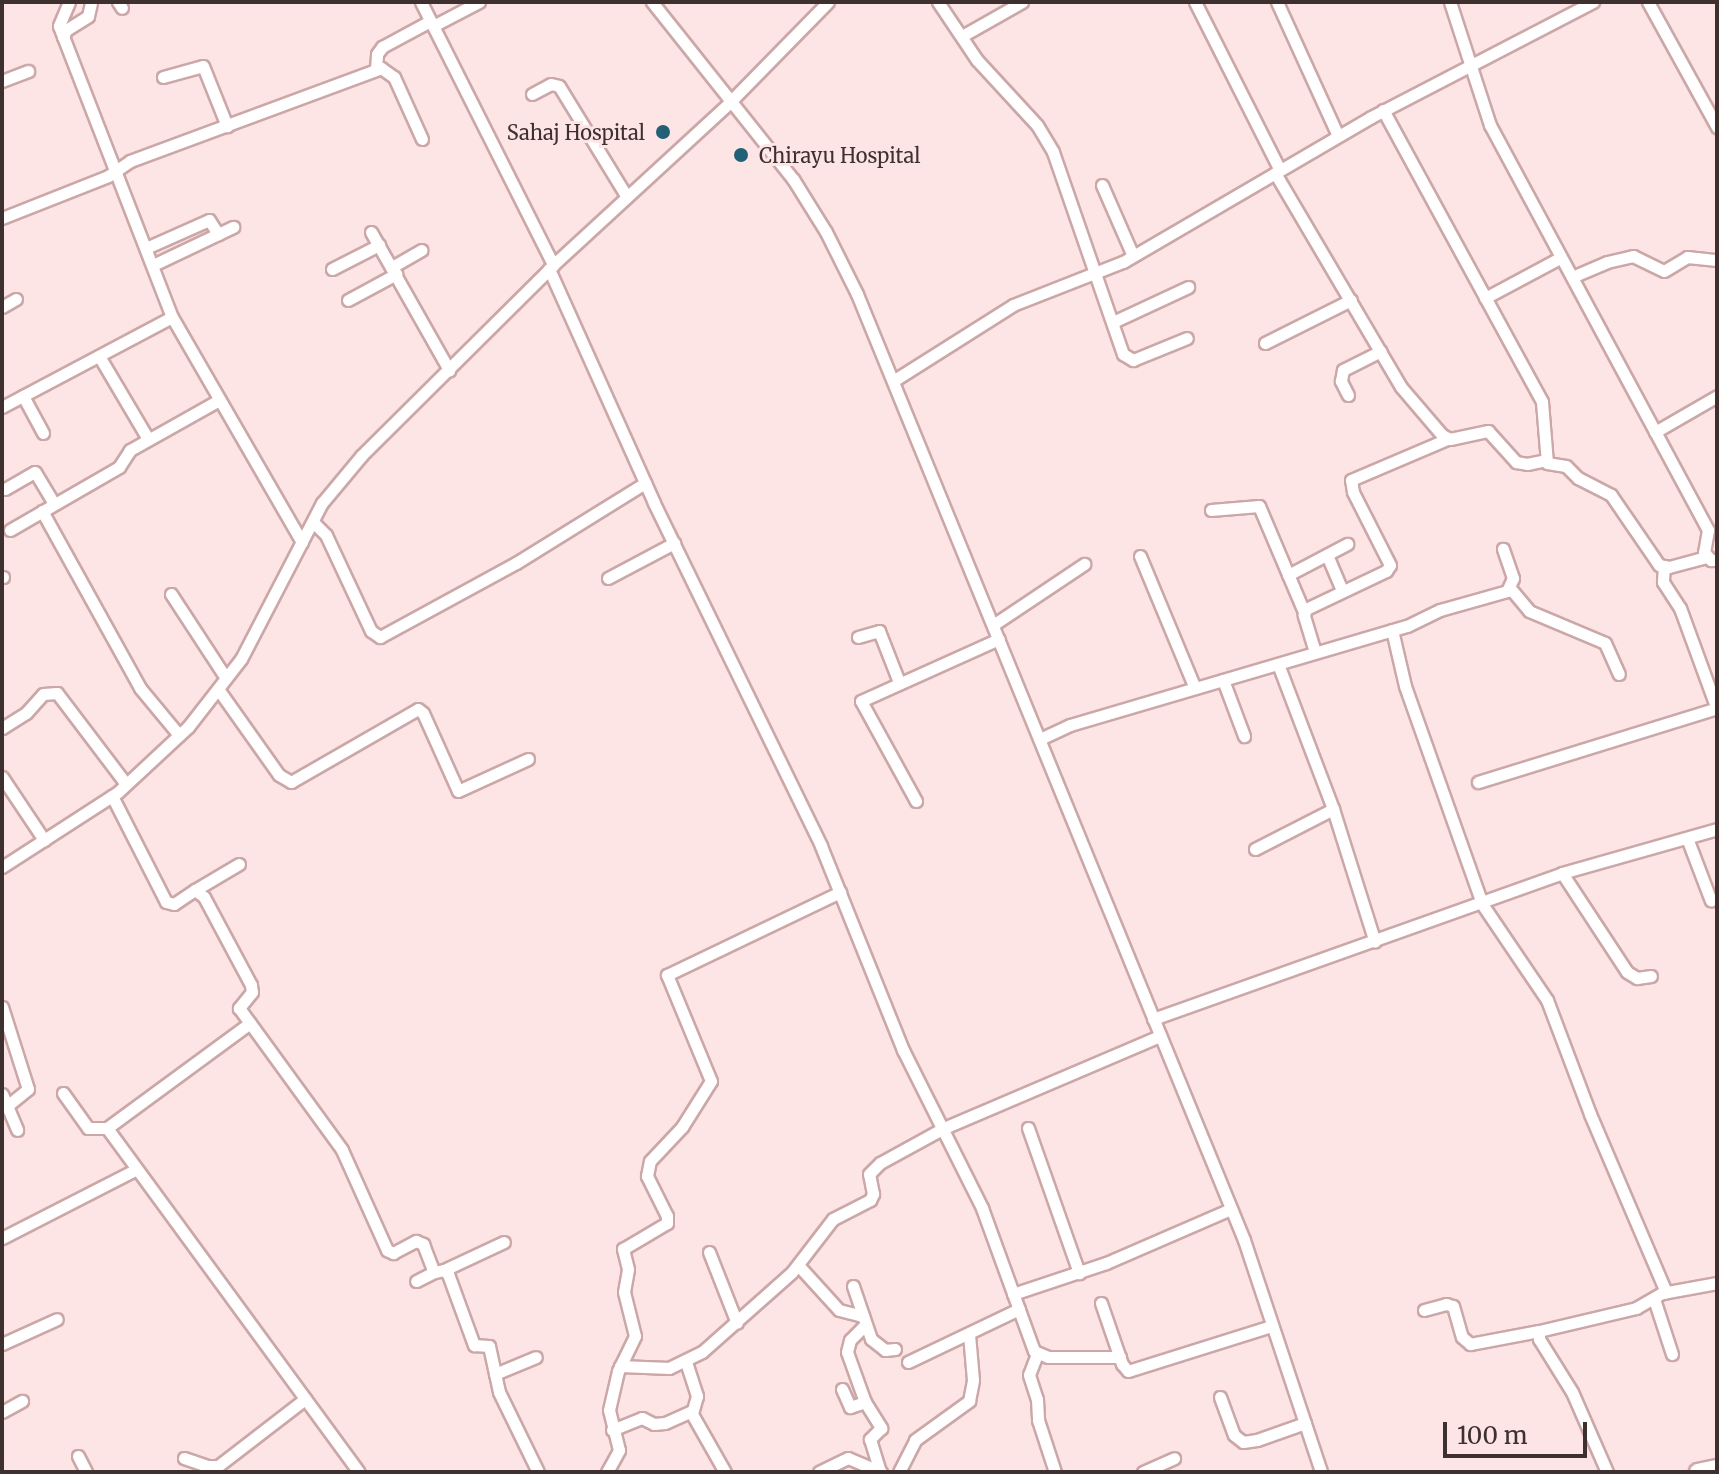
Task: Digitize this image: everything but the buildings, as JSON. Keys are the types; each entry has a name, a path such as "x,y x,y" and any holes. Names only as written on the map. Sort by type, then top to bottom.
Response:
{"highway":[{"path":"1698,1472 1717,1468"}],"street":[{"path":"69,2 59,26 172,317 302,542"},
{"path":"421,2 551,267 645,483 787,772 840,892 903,1050 982,1208 1037,1354 1029,1375 1037,1399 1038,1420 1055,1472"},
{"path":"376,69 377,54 382,47 479,2"},
{"path":"652,2 729,103 793,179 826,232 857,294 1231,1209 1321,1472"},
{"path":"2,867 112,796 179,735 241,659 322,503 362,455 551,267 729,103 828,2"},
{"path":"938,2 988,73 1047,140 1059,164 1123,354 1129,359 1187,338"},
{"path":"962,36 1022,2"},
{"path":"1195,2 1277,172 1401,387 1447,439"},
{"path":"1277,2 1338,136"},
{"path":"1450,2 1490,125 1708,530 1704,549 1712,558"},
{"path":"893,381 1013,305 1095,276 1383,110 1593,2"},
{"path":"1648,2 1717,127"},
{"path":"63,37 66,30 88,16 91,3"},
{"path":"163,77 203,66 227,126"},
{"path":"2,218 108,176 114,169 376,69 386,69 394,77 422,139"},
{"path":"2,81 28,71"},
{"path":"532,94 551,84 559,86 627,197"},
{"path":"1383,110 1544,408 1546,460 1551,466 1566,466 1578,478 1611,495 1655,560 1664,566 1712,558"},
{"path":"1102,185 1133,256"},
{"path":"146,248 209,220 218,234"},
{"path":"153,265 233,227"},
{"path":"371,232 449,370"},
{"path":"332,269 379,245"},
{"path":"348,300 422,250"},
{"path":"1572,277 1607,262 1633,256 1664,271 1687,257 1717,260"},
{"path":"1485,298 1560,258"},
{"path":"1113,322 1188,287"},
{"path":"2,307 16,299"},
{"path":"1265,343 1351,300"},
{"path":"2,407 172,317"},
{"path":"1348,395 1341,381 1343,370 1381,351"},
{"path":"99,356 148,439"},
{"path":"23,396 43,433"},
{"path":"1655,432 1717,396"},
{"path":"10,530 119,467 128,452 148,439 219,400"},
{"path":"1304,612 1386,571 1390,565 1353,492 1351,480 1447,439 1488,431 1516,462 1527,464 1546,460"},
{"path":"5,489 35,472 54,504"},
{"path":"313,522 326,535 371,631 380,637 516,563 645,483"},
{"path":"1211,510 1259,506 1304,612 1315,652"},
{"path":"42,511 140,688 179,735"},
{"path":"608,578 674,543"},
{"path":"1288,575 1347,544"},
{"path":"1503,549 1513,578 1510,588"},
{"path":"1327,555 1342,591"},
{"path":"1140,556 1195,688"},
{"path":"993,625 1084,564"},
{"path":"1478,782 1717,708 1680,608 1663,582 1664,566"},
{"path":"1040,739 1070,725 1392,630 1449,607 1510,588"},
{"path":"1510,588 1529,611 1605,643 1619,674"},
{"path":"171,594 226,678"},
{"path":"1392,630 1410,701 1482,904 1547,1000 1590,1114 1666,1292"},
{"path":"858,637 879,631 899,682"},
{"path":"916,801 861,701 999,639"},
{"path":"1278,664 1333,809 1375,942"},
{"path":"1223,680 1244,736"},
{"path":"218,689 279,775 291,782 418,709 423,713 458,791 528,759"},
{"path":"2,728 26,713 43,694 57,693 126,784"},
{"path":"2,777 44,840"},
{"path":"112,796 166,902 174,904 239,864"},
{"path":"1255,849 1333,809"},
{"path":"1153,1019 1562,873 1717,829"},
{"path":"1687,838 1711,901"},
{"path":"1562,873 1627,972 1637,978 1651,976"},
{"path":"195,890 204,897 251,985 252,992 239,1008 342,1150 387,1250 393,1253 419,1241 439,1271 474,1345 489,1346 501,1395 538,1472"},
{"path":"607,1472 619,1450 608,1416 620,1366 635,1336 624,1292 628,1269 624,1247 664,1226 668,1219 647,1176 650,1161 687,1121 711,1081 667,975 840,892"},
{"path":"2,1007 28,1089 7,1106"},
{"path":"63,1093 88,1128 107,1128 250,1023"},
{"path":"620,1366 659,1370 686,1362 737,1323 798,1265 833,1219 872,1198 869,1174 873,1168 944,1128 1160,1036"},
{"path":"2,1094 17,1130"},
{"path":"107,1128 359,1472"},
{"path":"1028,1128 1079,1273"},
{"path":"2,1238 135,1170"},
{"path":"1013,1294 1079,1273 1231,1209"},
{"path":"416,1281 504,1242"},
{"path":"709,1252 737,1323"},
{"path":"798,1265 839,1310 864,1320"},
{"path":"1424,1310 1446,1304 1453,1306 1464,1341 1470,1344 1636,1308 1666,1292 1717,1283"},
{"path":"853,1286 871,1339 880,1348 895,1349"},
{"path":"1654,1299 1672,1354"},
{"path":"1101,1303 1125,1368 1132,1371 1272,1326"},
{"path":"908,1362 1019,1309"},
{"path":"2,1344 57,1319"},
{"path":"864,1320 850,1340 847,1352 865,1402 881,1428 870,1439 880,1472"},
{"path":"1539,1331 1539,1339 1572,1392 1607,1472"},
{"path":"899,1472 915,1440 969,1401 973,1380 969,1334"},
{"path":"1037,1354 1048,1357 1120,1357"},
{"path":"495,1374 536,1357"},
{"path":"686,1362 697,1396 692,1411 725,1472"},
{"path":"842,1389 850,1407 865,1402"},
{"path":"1220,1397 1234,1435 1243,1442 1305,1423"},
{"path":"184,1458 207,1466 218,1466 305,1399"},
{"path":"2,1412 22,1401"},
{"path":"612,1430 639,1418 654,1424 665,1423 692,1411"},
{"path":"78,1456 86,1472"},
{"path":"819,1472 848,1458 880,1472"},
{"path":"1143,1472 1174,1458"}],"place":[{"name":"Sahaj Hospital","path":"663,132"},
{"name":"Chirayu Hospital","path":"741,155"}]}
